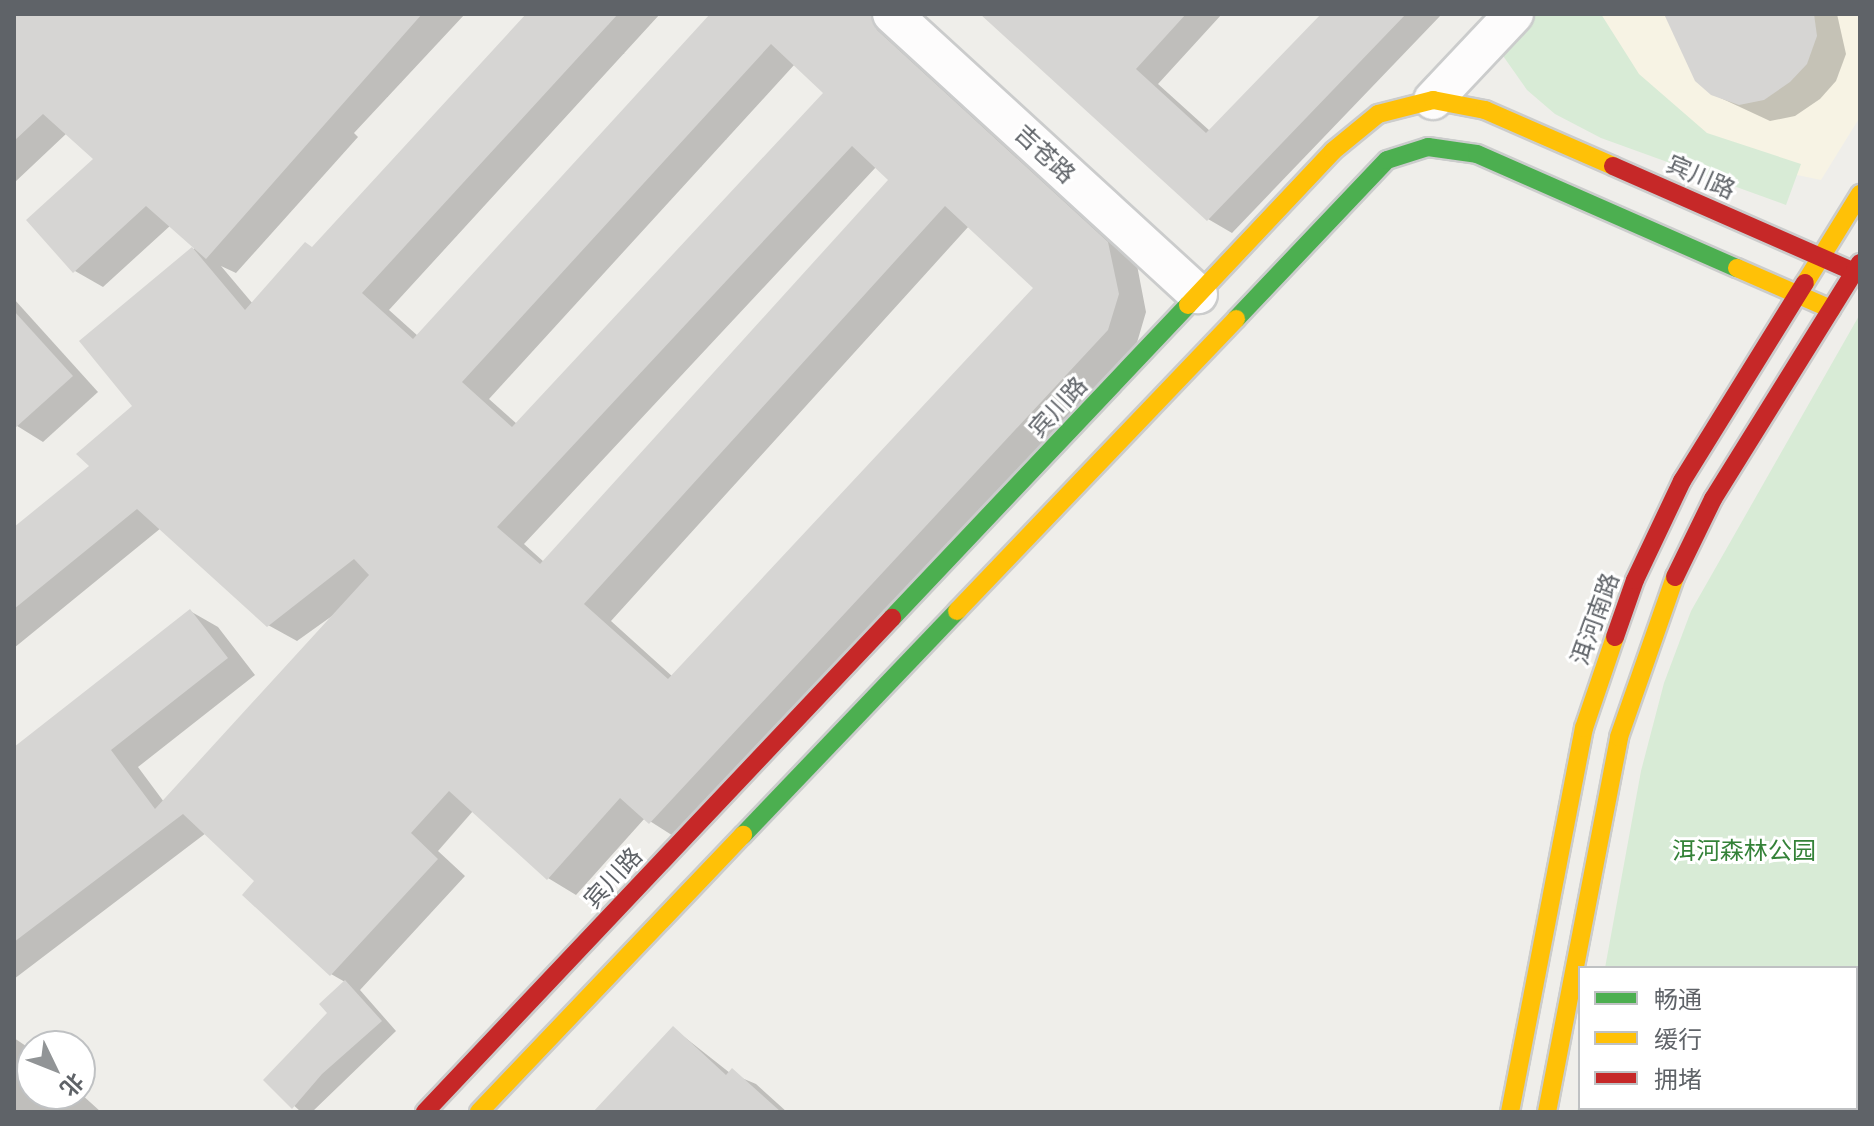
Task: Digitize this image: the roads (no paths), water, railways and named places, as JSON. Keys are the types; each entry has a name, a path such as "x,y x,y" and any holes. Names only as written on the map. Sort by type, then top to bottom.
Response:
{"main road":[{"name":"宾川路","path":"425,1112 1361,126 1396,106 1433,100 1474,106 1523,124 1821,257 1857,267"},
{"path":"479,1112 1387,160 1428,147 1477,154 1831,309"},
{"name":"洱河南路","path":"1510,1112 1572,784 1602,669 1667,507 1860,194"},
{"path":"1547,1112 1607,791 1642,666 1699,524 1857,267"}],"street":[{"name":"吉苍路","path":"892,14 1207,285"},
{"name":"吉苍路","path":"932,14 1207,285"},
{"path":"1433,100 1514,14"}],"park label":[{"name":"洱河森林公园","path":"1744,851"}]}
